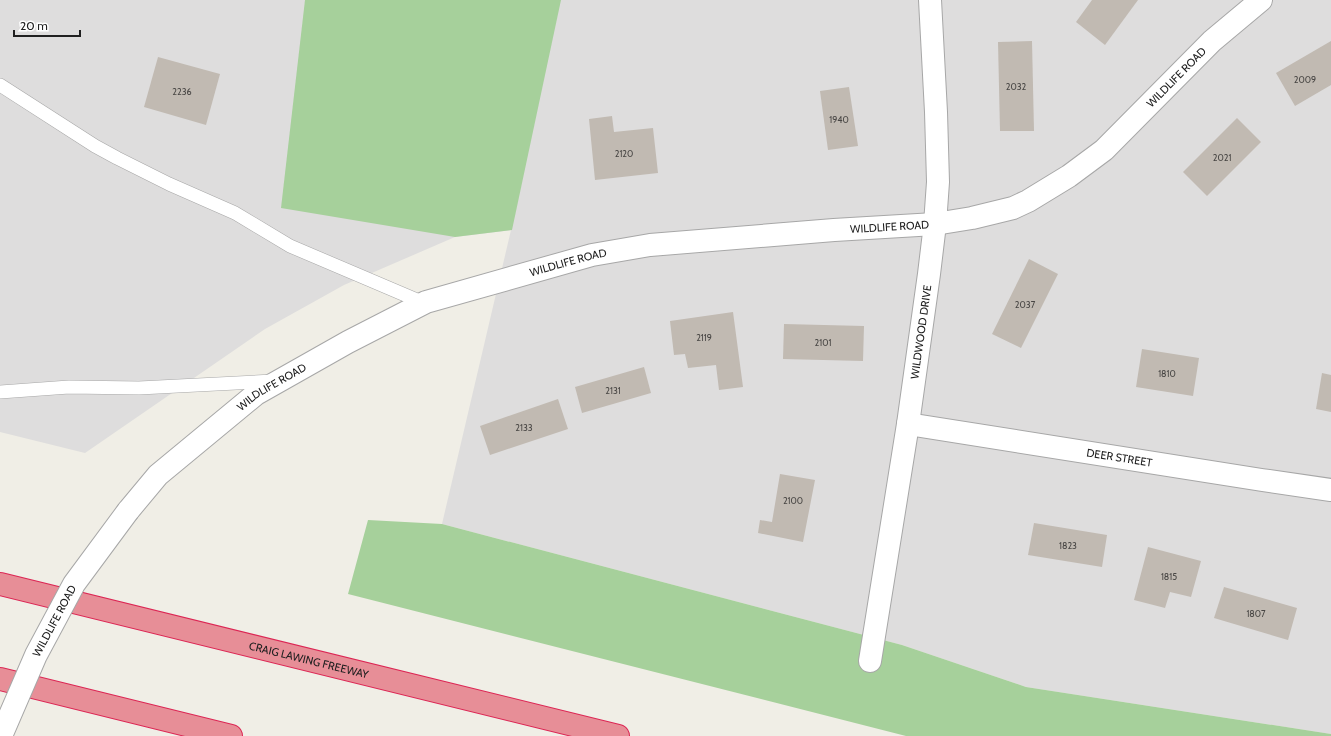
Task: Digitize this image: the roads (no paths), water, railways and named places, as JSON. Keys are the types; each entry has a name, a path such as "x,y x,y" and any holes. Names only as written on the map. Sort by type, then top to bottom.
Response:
{"highway":[{"name":"CRAIG LAWING FREEWAY","path":"0,584 618,736"},
{"path":"0,679 230,736"}],"street":[{"name":"WILDWOOD DRIVE","path":"870,661 908,424 935,224 938,182 930,0"},
{"name":"WILDLIFE ROAD","path":"1,736 36,655 74,584 128,511 158,475 256,394 348,342 424,303 592,255 650,245 834,230 935,224 972,218 1013,208 1028,201 1069,176 1104,150 1212,42 1261,0"},
{"name":"DEER STREET","path":"908,424 1331,490"}],"lane":[{"path":"0,85 95,146 117,158 168,184 235,213 290,246 424,303"},
{"path":"0,392 69,387 139,388 279,381"}]}
